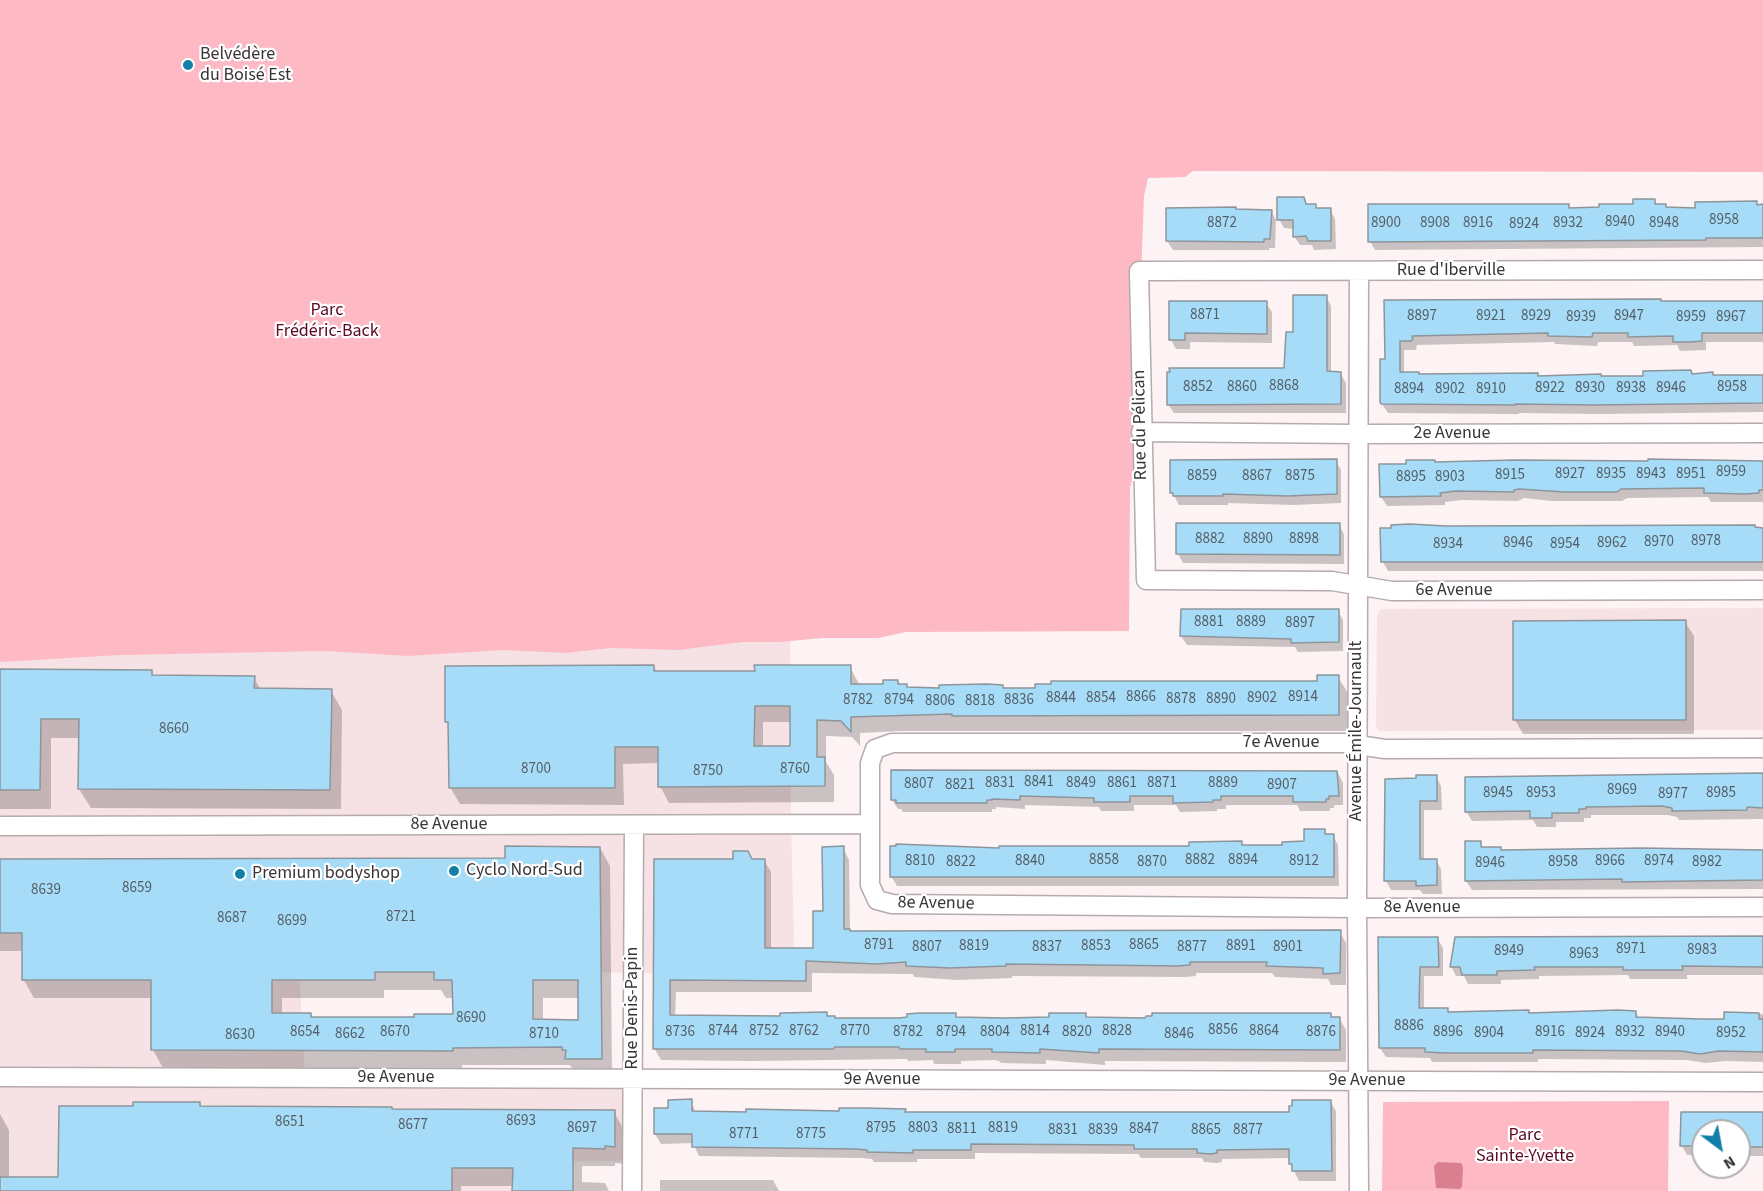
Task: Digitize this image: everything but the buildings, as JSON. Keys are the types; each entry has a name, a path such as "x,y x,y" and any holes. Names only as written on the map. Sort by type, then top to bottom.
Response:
{"street":[{"name":"Rue d'Iberville","path":"1138,271 1763,270"},
{"name":"Rue du Pélican","path":"1138,271 1146,580"},
{"name":"Avenue Émile-Journault","path":"1359,271 1357,745 1359,1191"},
{"name":"2e Avenue","path":"1141,432 1358,434 1763,432"},
{"name":"6e Avenue","path":"1146,580 1332,581 1392,591 1763,590"},
{"name":"7e Avenue","path":"870,824 871,755 875,749 892,743 1344,743 1385,749 1763,748"},
{"name":"8e Avenue","path":"0,826 870,824 870,885 878,900 892,904 1357,908 1763,907"},
{"name":"Rue Denis-Papin","path":"632,1191 634,825"},
{"name":"9e Avenue","path":"0,1077 1763,1082"}],"shaded area":[{"path":"1763,608 1763,730 1380,731 1376,727 1377,615 1381,609"},
{"path":"790,632 795,974 299,970 305,1078 633,1078 634,1161 513,1162 511,1191 0,1191 0,650"},
{"path":"1438,1162 1461,1163 1463,1167 1460,1189 1436,1188 1434,1166"}],"green space":[{"name":"Parc Frédéric-Back","path":"0,0 1763,0 1763,172 1193,171 1185,177 1148,178 1144,196 1140,305 1141,454 1130,487 1129,631 906,632 878,638 743,642 678,650 611,648 565,653 503,650 408,656 326,651 120,655 0,662"},
{"name":"Parc Sainte-Yvette","path":"1669,1101 1668,1191 1382,1191 1383,1102"}],"place":[{"name":"Belvédère du Boisé Est","path":"188,65"},
{"name":"Cyclo Nord-Sud","path":"454,871"},
{"name":"Premium bodyshop","path":"240,874"}]}
